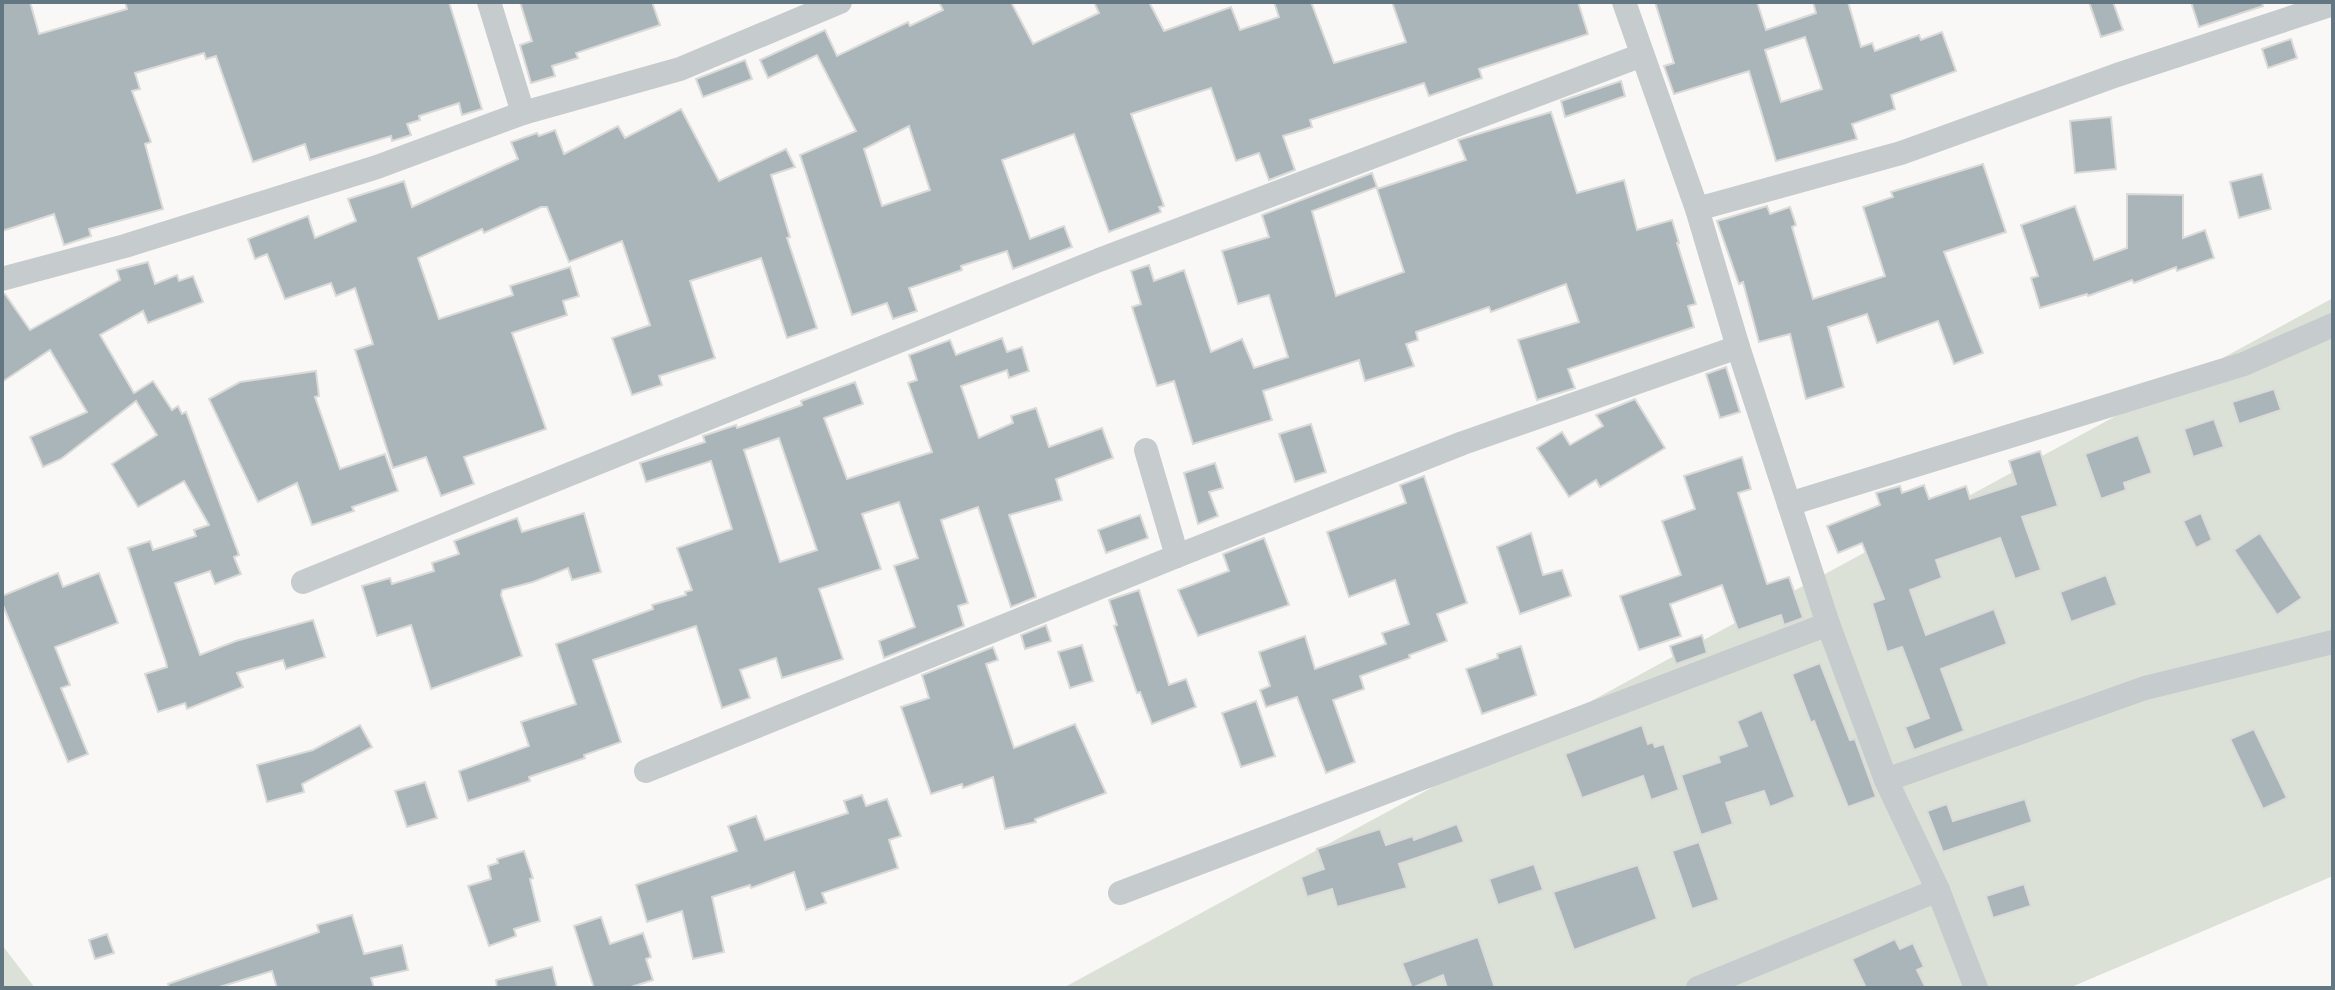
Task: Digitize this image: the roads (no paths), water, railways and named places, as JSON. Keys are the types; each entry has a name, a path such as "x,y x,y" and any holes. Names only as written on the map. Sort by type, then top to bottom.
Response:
{"street":[{"path":"489,2 523,113"},
{"path":"2,279 125,246 377,167 523,113 680,69 840,2"},
{"path":"1624,2 1697,209 1738,347 1828,624 1886,780 1938,890 1976,988"},
{"path":"1697,209 1901,153 2117,75 2333,4"},
{"path":"303,582 1099,260 1642,55"},
{"path":"1789,504 2244,364 2333,325"},
{"path":"646,771 1463,443 1738,347"},
{"path":"1146,450 1177,556"},
{"path":"1120,893 1828,624"},
{"path":"1886,780 2145,688 2333,642"},
{"path":"1698,988 1938,890"}]}
